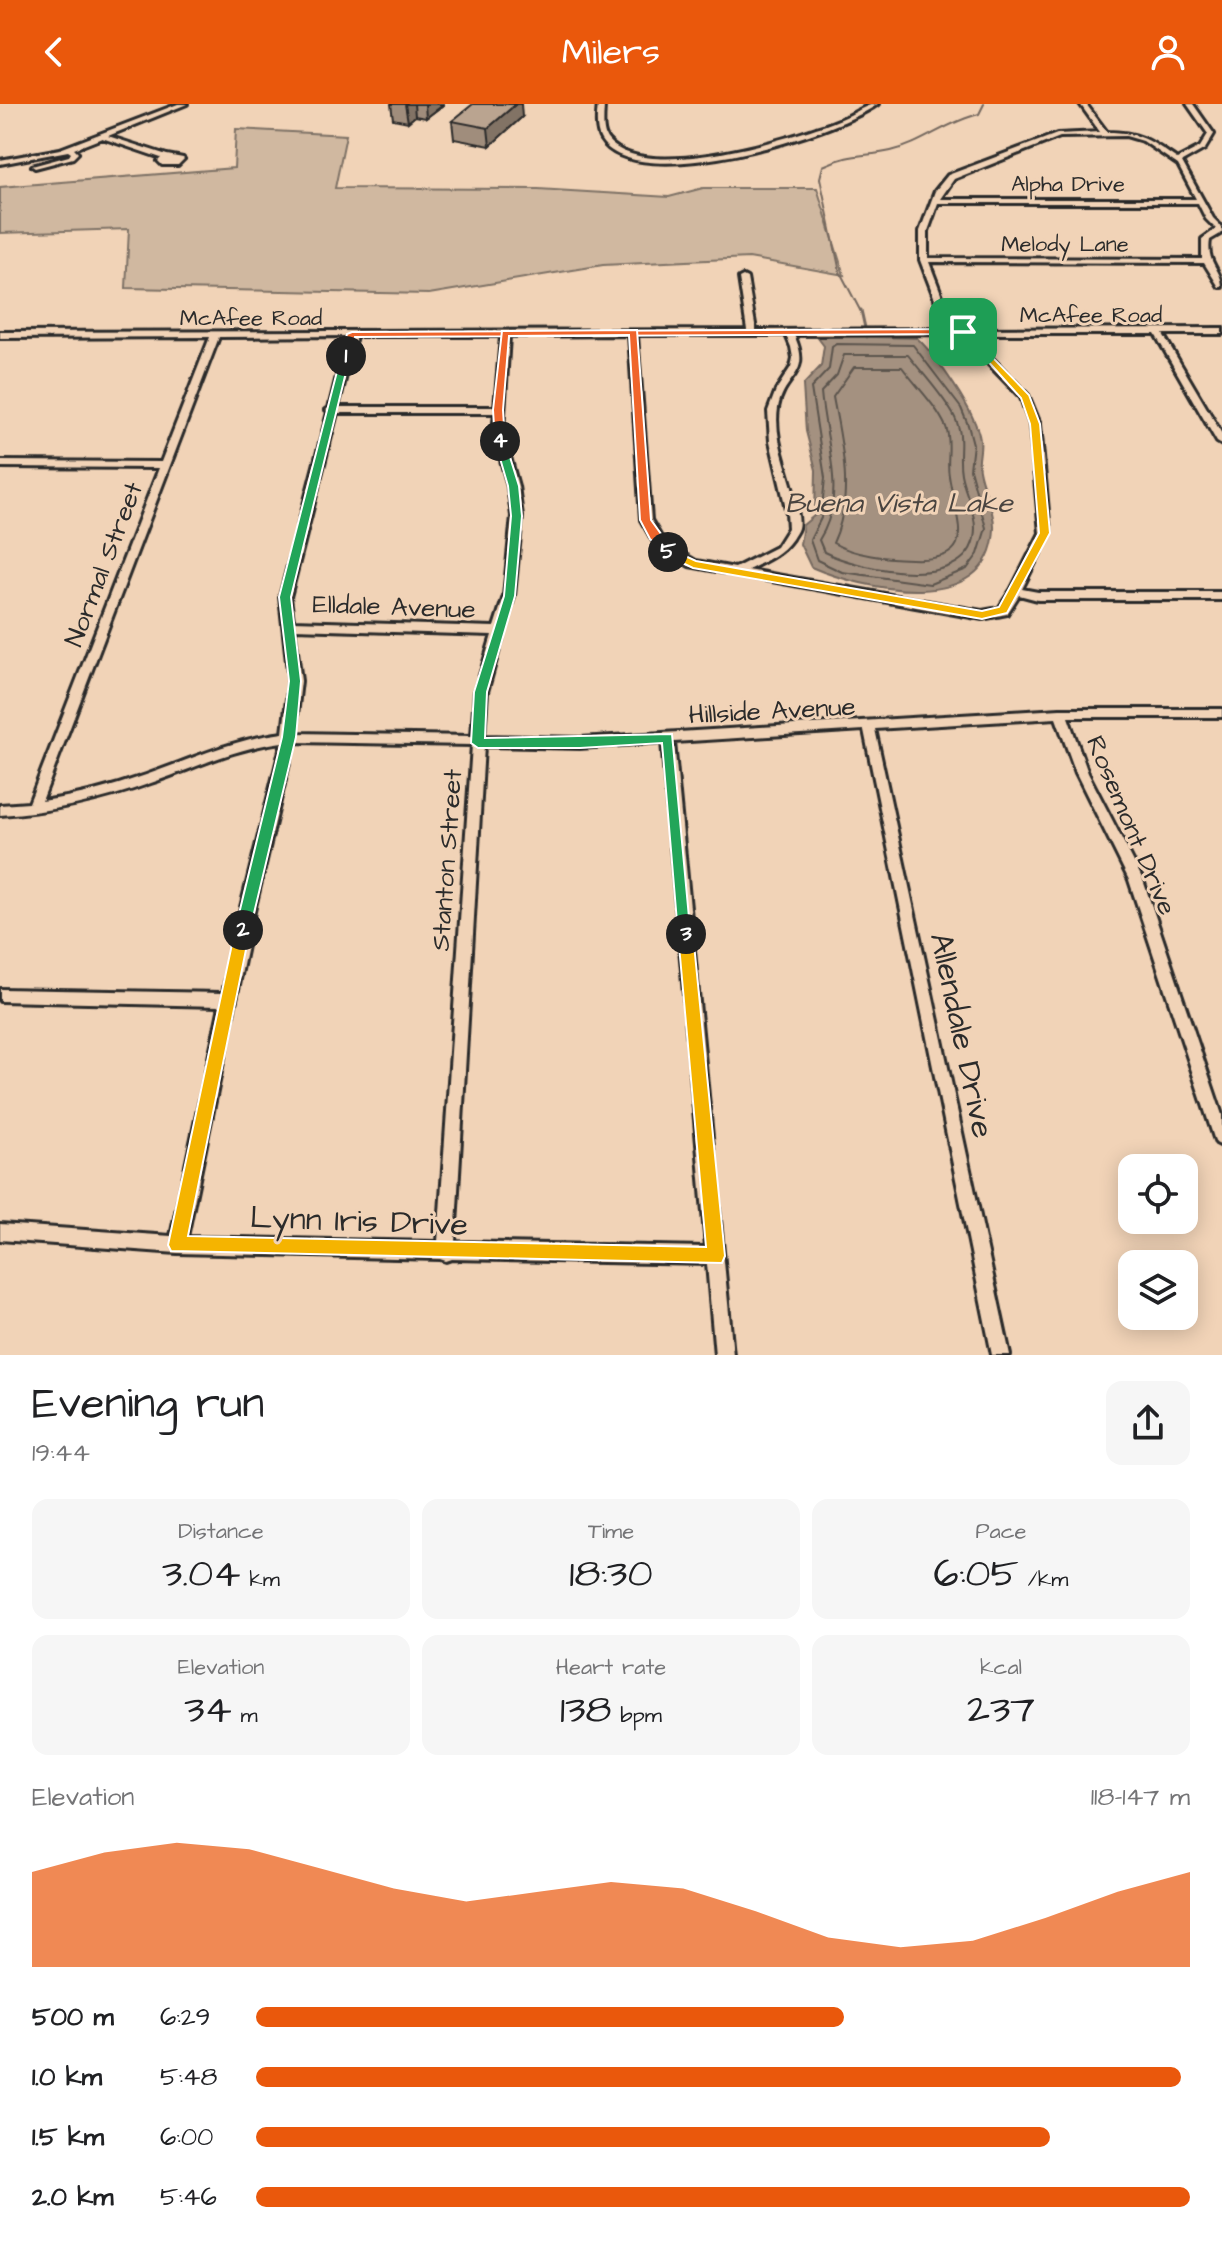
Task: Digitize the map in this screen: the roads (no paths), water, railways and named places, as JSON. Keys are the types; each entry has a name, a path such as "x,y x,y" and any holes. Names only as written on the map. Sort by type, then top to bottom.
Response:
{"street":[{"path":"0,162 19,161 69,149 184,104"},
{"path":"601,104 602,137 607,144 638,160 670,163 706,160 822,128 851,119 875,104"},
{"path":"1083,104 1104,133"},
{"path":"1178,161 1203,148 1211,134 1190,104"},
{"path":"113,131 125,142"},
{"path":"633,332 648,526 670,553 693,564 733,573 982,615 1003,611 1045,533 1035,424 1025,397 963,332 950,324 924,260 924,231 935,201 951,177 1059,135 1133,135 1178,161 1221,230 1206,239 1205,261 1222,285"},
{"path":"102,136 166,157"},
{"path":"0,170 63,160 75,153 69,149"},
{"name":"Alpha Drive","path":"935,201 1201,201"},
{"name":"Melody Lane","path":"924,260 1205,261"},
{"path":"743,278 752,333"},
{"name":"McAfee Road","path":"0,335 1222,331"},
{"path":"1158,332 1222,442"},
{"name":"Stanton Street","path":"446,1253 481,692 509,596 517,516 513,486 498,431 505,333"},
{"path":"733,573 780,549 793,528 773,430 774,403 798,362 796,345 789,333"},
{"path":"177,1245 228,1000 289,737 295,681 284,612 289,577 352,334"},
{"name":"Normal Street","path":"33,809 215,335"},
{"path":"331,410 498,410"},
{"path":"0,464 164,465"},
{"path":"1016,591 1038,596 1222,596"},
{"name":"Elldale Avenue","path":"287,625 499,631"},
{"name":"Hillside Avenue","path":"0,810 33,809 102,795 250,741 289,737 580,743 1060,713 1222,713"},
{"name":"Rosemont Drive","path":"1060,713 1082,773 1136,880 1222,1138"},
{"name":"Allendale Drive","path":"869,727 1001,1355"},
{"path":"668,738 724,1355"},
{"path":"0,995 228,1000"},
{"name":"Lynn Iris Drive","path":"0,1232 177,1245 446,1253 716,1256"}],"water":[{"name":"Buena Vista Lake","path":"818,338 917,338 964,400 980,440 979,470 994,522 987,557 971,576 948,586 920,590 861,583 811,567 800,544 803,525 815,515 816,470 806,431 803,385 821,366 824,346"}],"waterway":[{"path":"861,312 840,272 820,178 823,166 850,157 902,148 979,114 984,104"},
{"path":"861,310 867,337"}]}
